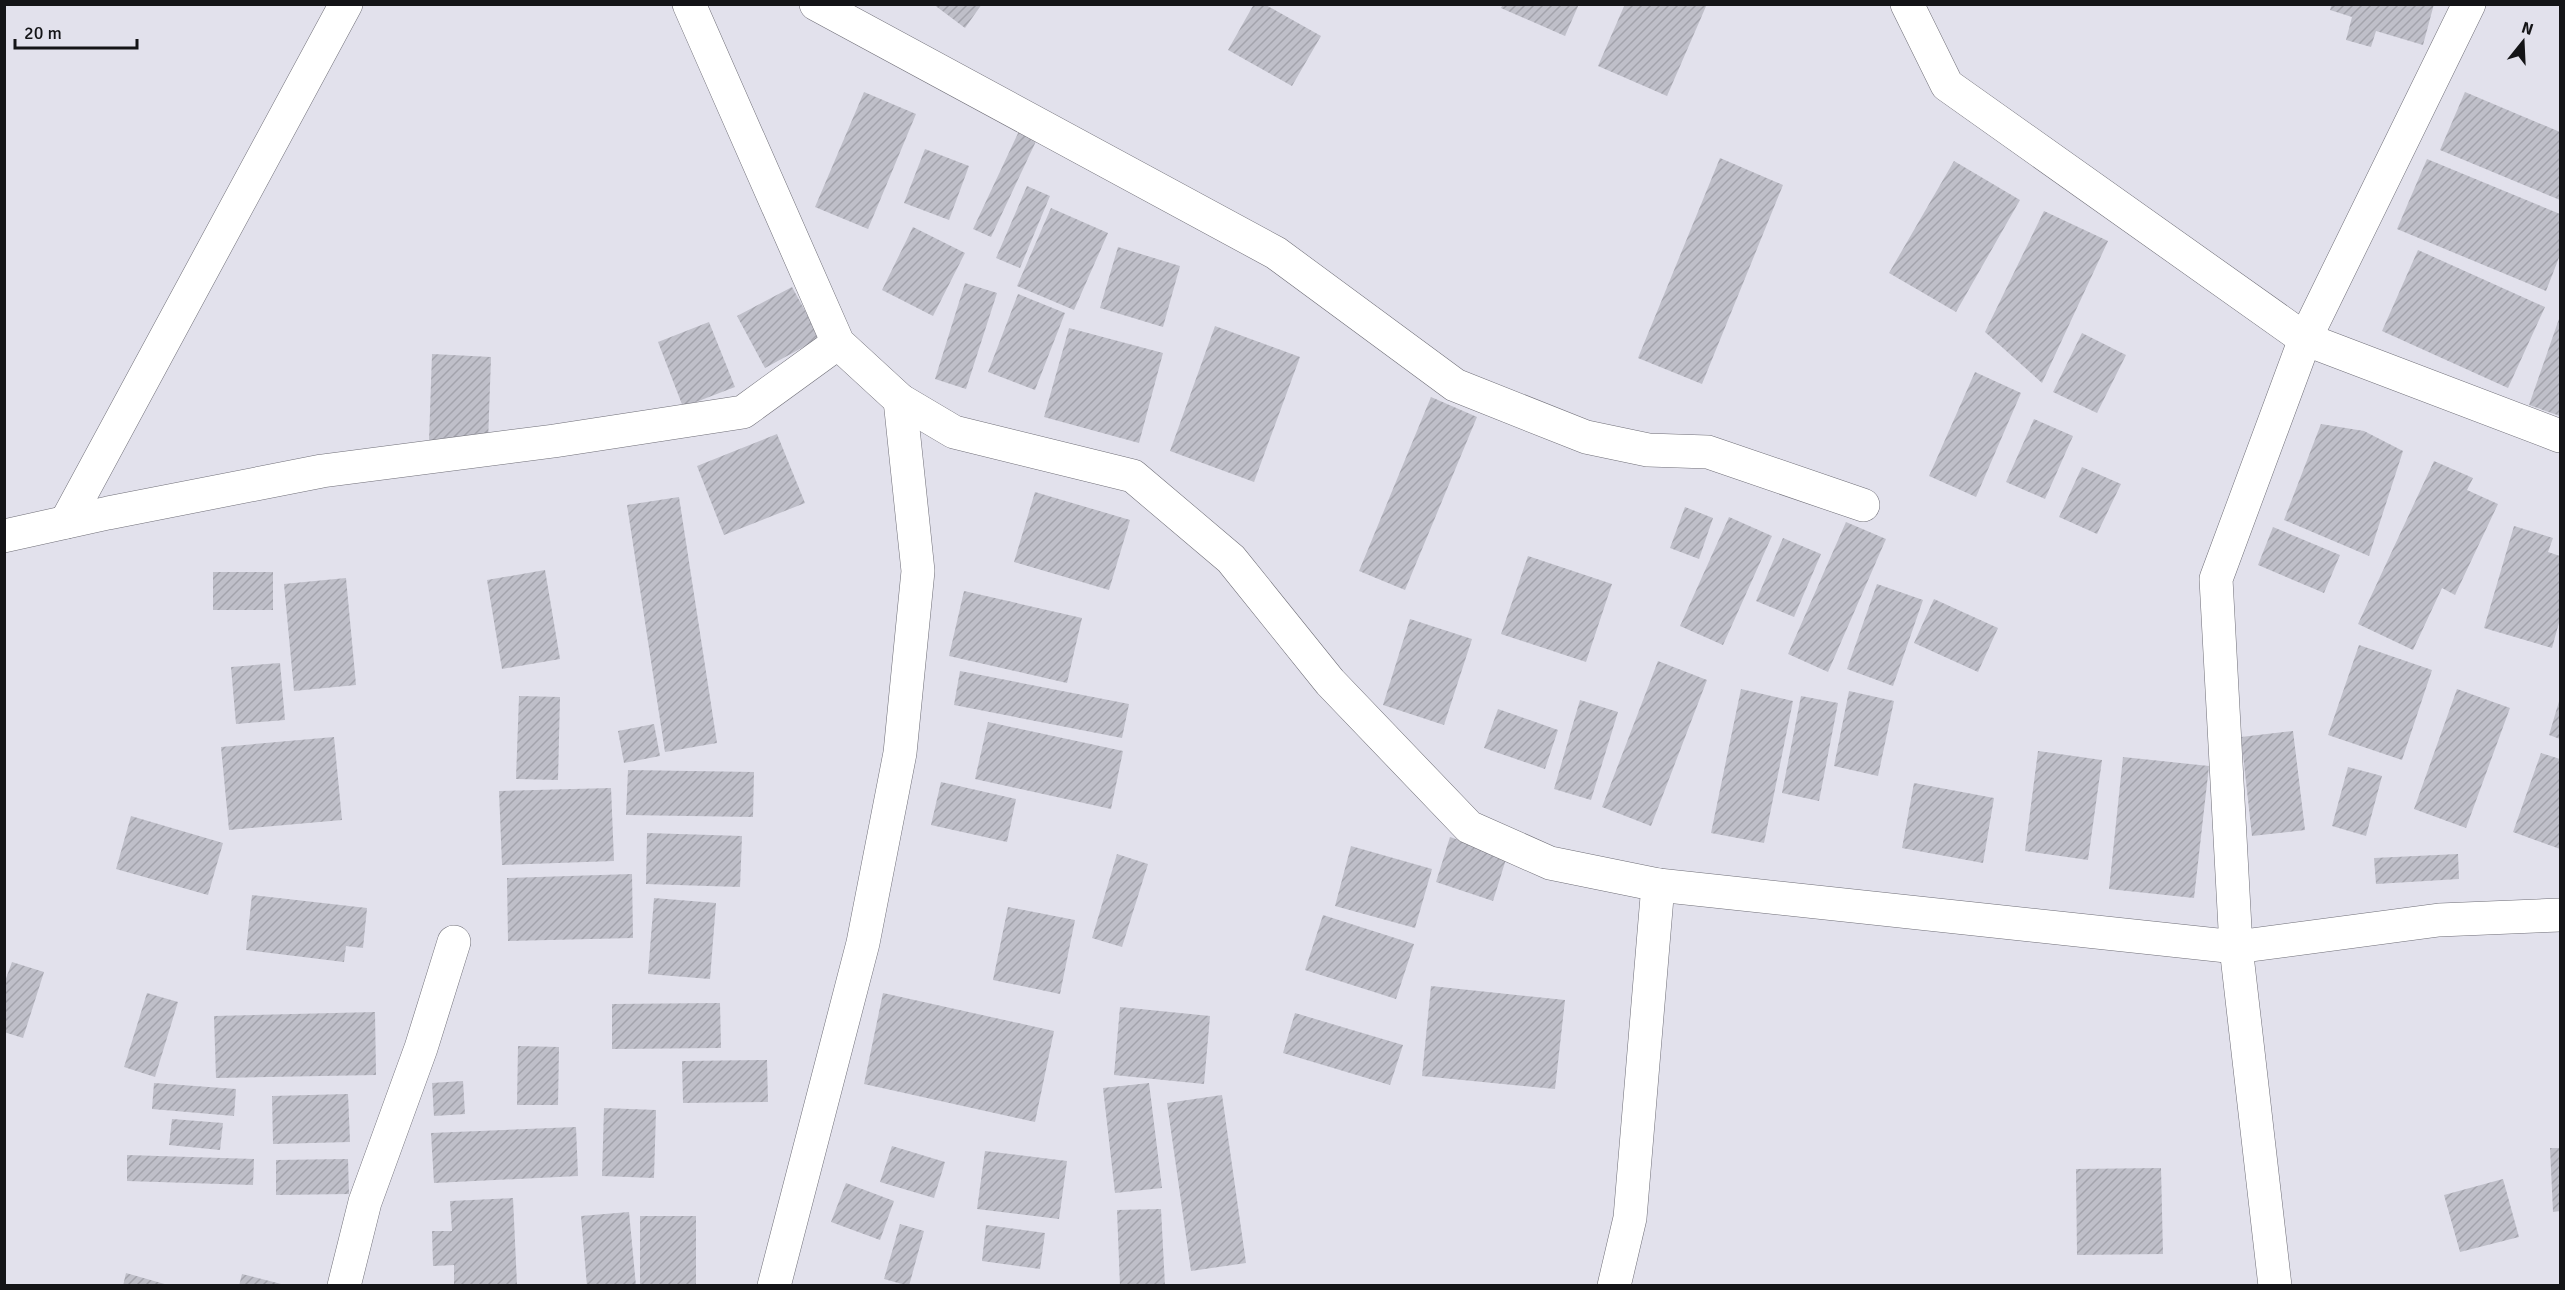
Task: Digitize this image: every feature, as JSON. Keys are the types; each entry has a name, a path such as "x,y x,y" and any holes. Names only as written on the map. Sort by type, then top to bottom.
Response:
{"street":[{"path":"66,522 346,4"},
{"path":"689,4 838,343 900,400 954,432 1133,476 1231,559 1330,682 1469,827 1550,863 1658,885 2236,947 2439,920 2560,915"},
{"path":"816,4 1276,253 1455,385 1586,437 1648,450 1708,452 1863,505"},
{"path":"1907,4 1947,85 2305,339 2560,436"},
{"path":"2275,1286 2236,947 2216,579 2305,339 2469,4"},
{"path":"4,536 322,471 542,443 743,412 838,343"},
{"path":"774,1286 863,943 900,753 918,571 900,400"},
{"path":"1614,1286 1630,1218 1658,885"},
{"path":"344,1286 365,1202 421,1048 454,942"}],"building":[{"path":"933,4 982,4 965,28"},
{"path":"1254,4 1264,4 1321,36 1292,86 1228,50"},
{"path":"1503,4 1579,4 1565,36 1501,8"},
{"path":"1625,4 1707,4 1667,96 1598,66"},
{"path":"2332,4 2434,4 2423,45 2376,31 2371,47 2346,40 2352,17 2330,10"},
{"path":"864,92 916,114 868,229 815,207"},
{"path":"2465,92 2560,132 2560,200 2440,150"},
{"path":"1020,129 1038,137 991,237 973,229"},
{"path":"925,149 969,166 949,220 904,203"},
{"path":"1720,158 1783,185 1702,384 1638,358"},
{"path":"2427,159 2560,214 2560,255 2546,291 2397,229"},
{"path":"1954,161 2020,200 1956,312 1889,273"},
{"path":"1027,186 1050,196 1020,268 996,258"},
{"path":"1051,208 1108,233 1074,310 1017,286"},
{"path":"2044,211 2108,241 2042,383 1985,332"},
{"path":"913,227 965,253 933,316 882,290"},
{"path":"1118,247 1180,266 1163,327 1100,308"},
{"path":"2418,250 2545,307 2508,388 2382,331"},
{"path":"965,283 997,293 966,389 935,379"},
{"path":"792,287 820,338 765,368 737,316"},
{"path":"1018,294 1065,313 1035,390 988,372"},
{"path":"2560,316 2560,416 2529,405"},
{"path":"709,322 735,387 683,407 658,342"},
{"path":"1215,326 1300,357 1254,482 1170,451"},
{"path":"1069,328 1163,353 1139,443 1044,417"},
{"path":"2082,333 2126,355 2097,413 2053,392"},
{"path":"432,354 491,357 488,443 429,441"},
{"path":"1975,372 2021,393 1976,497 1929,476"},
{"path":"1431,397 1477,417 1405,590 1359,571"},
{"path":"2034,419 2073,436 2045,499 2006,482"},
{"path":"2321,424 2364,431 2403,451 2369,556 2284,520"},
{"path":"777,434 805,503 724,535 697,466"},
{"path":"2434,461 2473,478 2467,490 2498,504 2455,595 2442,588 2413,650 2358,624"},
{"path":"2082,467 2121,484 2097,534 2059,517"},
{"path":"1035,492 1130,520 1109,590 1014,562"},
{"path":"679,497 717,743 665,752 627,505"},
{"path":"1685,507 1713,518 1699,559 1670,548"},
{"path":"1729,517 1772,536 1723,645 1680,626"},
{"path":"1846,522 1886,539 1828,672 1788,654"},
{"path":"2514,526 2553,538 2548,552 2560,556 2560,619 2552,648 2484,628"},
{"path":"2273,527 2340,555 2324,593 2258,565"},
{"path":"1783,538 1821,554 1794,617 1756,601"},
{"path":"1528,556 1612,584 1586,662 1501,634"},
{"path":"545,570 560,659 502,669 487,580"},
{"path":"213,572 273,572 273,610 213,610"},
{"path":"346,578 356,685 294,691 284,584"},
{"path":"1877,584 1923,600 1893,686 1847,669"},
{"path":"964,591 1082,618 1067,683 949,656"},
{"path":"1934,599 1998,628 1978,672 1914,643"},
{"path":"1410,619 1472,639 1444,725 1383,705"},
{"path":"2359,645 2432,670 2402,760 2328,735"},
{"path":"1658,661 1707,680 1651,826 1602,807"},
{"path":"280,663 285,720 236,724 231,667"},
{"path":"960,671 1129,704 1122,738 954,705"},
{"path":"1741,689 1793,701 1764,843 1711,833"},
{"path":"2457,689 2510,708 2466,828 2414,809"},
{"path":"1849,691 1894,701 1878,776 1834,766"},
{"path":"519,696 560,697 558,780 516,779"},
{"path":"1801,696 1838,703 1819,801 1782,793"},
{"path":"2560,698 2560,739 2549,735"},
{"path":"1580,700 1618,712 1591,800 1554,789"},
{"path":"1498,709 1558,730 1545,769 1484,748"},
{"path":"988,722 1123,751 1111,809 975,779"},
{"path":"654,724 660,756 624,763 618,731"},
{"path":"2293,731 2305,830 2252,836 2241,737"},
{"path":"334,737 342,820 229,830 221,747"},
{"path":"2038,751 2102,760 2088,860 2025,851"},
{"path":"2541,753 2560,759 2560,849 2513,832"},
{"path":"2123,757 2209,766 2194,898 2109,889"},
{"path":"2348,767 2382,776 2366,836 2332,826"},
{"path":"628,770 754,772 753,817 626,815"},
{"path":"941,782 1016,799 1007,842 931,825"},
{"path":"1914,783 1994,798 1983,863 1902,848"},
{"path":"611,788 614,861 502,865 499,791"},
{"path":"131,816 223,843 208,895 116,869"},
{"path":"647,833 742,836 740,887 646,884"},
{"path":"1450,837 1507,856 1493,901 1436,882"},
{"path":"1351,846 1432,869 1415,928 1335,906"},
{"path":"1117,854 1148,864 1122,947 1092,938"},
{"path":"2458,854 2459,879 2376,884 2374,858"},
{"path":"632,874 633,938 508,941 507,878"},
{"path":"252,895 367,908 363,948 346,946 344,962 246,950"},
{"path":"654,898 716,903 710,979 648,974"},
{"path":"1008,907 1075,920 1060,994 993,980"},
{"path":"1323,915 1414,944 1396,999 1305,970"},
{"path":"12,962 44,972 23,1038 4,1032 4,984"},
{"path":"1431,986 1565,1000 1555,1089 1422,1076"},
{"path":"147,993 178,1002 155,1077 124,1067"},
{"path":"883,993 1054,1031 1035,1122 864,1084"},
{"path":"720,1003 721,1048 612,1049 612,1004"},
{"path":"1120,1007 1210,1016 1204,1084 1114,1075"},
{"path":"375,1012 376,1075 216,1078 214,1016"},
{"path":"1295,1013 1403,1045 1390,1085 1283,1053"},
{"path":"518,1046 559,1047 558,1105 517,1105"},
{"path":"767,1060 768,1102 683,1103 682,1061"},
{"path":"463,1081 465,1114 434,1116 432,1083"},
{"path":"154,1083 236,1089 234,1116 152,1109"},
{"path":"1149,1083 1162,1188 1115,1193 1103,1088"},
{"path":"348,1094 350,1142 273,1144 272,1096"},
{"path":"1222,1095 1246,1263 1191,1271 1167,1103"},
{"path":"604,1108 656,1110 654,1178 602,1176"},
{"path":"172,1119 223,1123 220,1150 169,1145"},
{"path":"576,1127 578,1176 434,1183 431,1133"},
{"path":"892,1146 945,1162 934,1198 880,1182"},
{"path":"2550,1148 2560,1148 2560,1211 2553,1212"},
{"path":"985,1151 1067,1161 1059,1219 977,1209"},
{"path":"127,1155 254,1159 253,1185 127,1181"},
{"path":"348,1159 349,1194 276,1195 276,1160"},
{"path":"2161,1168 2163,1254 2077,1255 2076,1169"},
{"path":"2503,1179 2519,1237 2460,1252 2444,1195"},
{"path":"846,1183 894,1201 880,1240 831,1222"},
{"path":"513,1198 517,1285 454,1286 454,1265 433,1266 432,1231 452,1231 450,1201"},
{"path":"1161,1209 1165,1286 1120,1286 1117,1210"},
{"path":"629,1212 636,1286 587,1286 581,1216"},
{"path":"640,1216 696,1216 696,1286 640,1286"},
{"path":"900,1224 924,1231 909,1286 884,1279"},
{"path":"986,1225 1045,1233 1040,1269 982,1261"},
{"path":"126,1273 168,1285 168,1286 123,1286"},
{"path":"242,1274 285,1285 285,1286 239,1286"}]}
